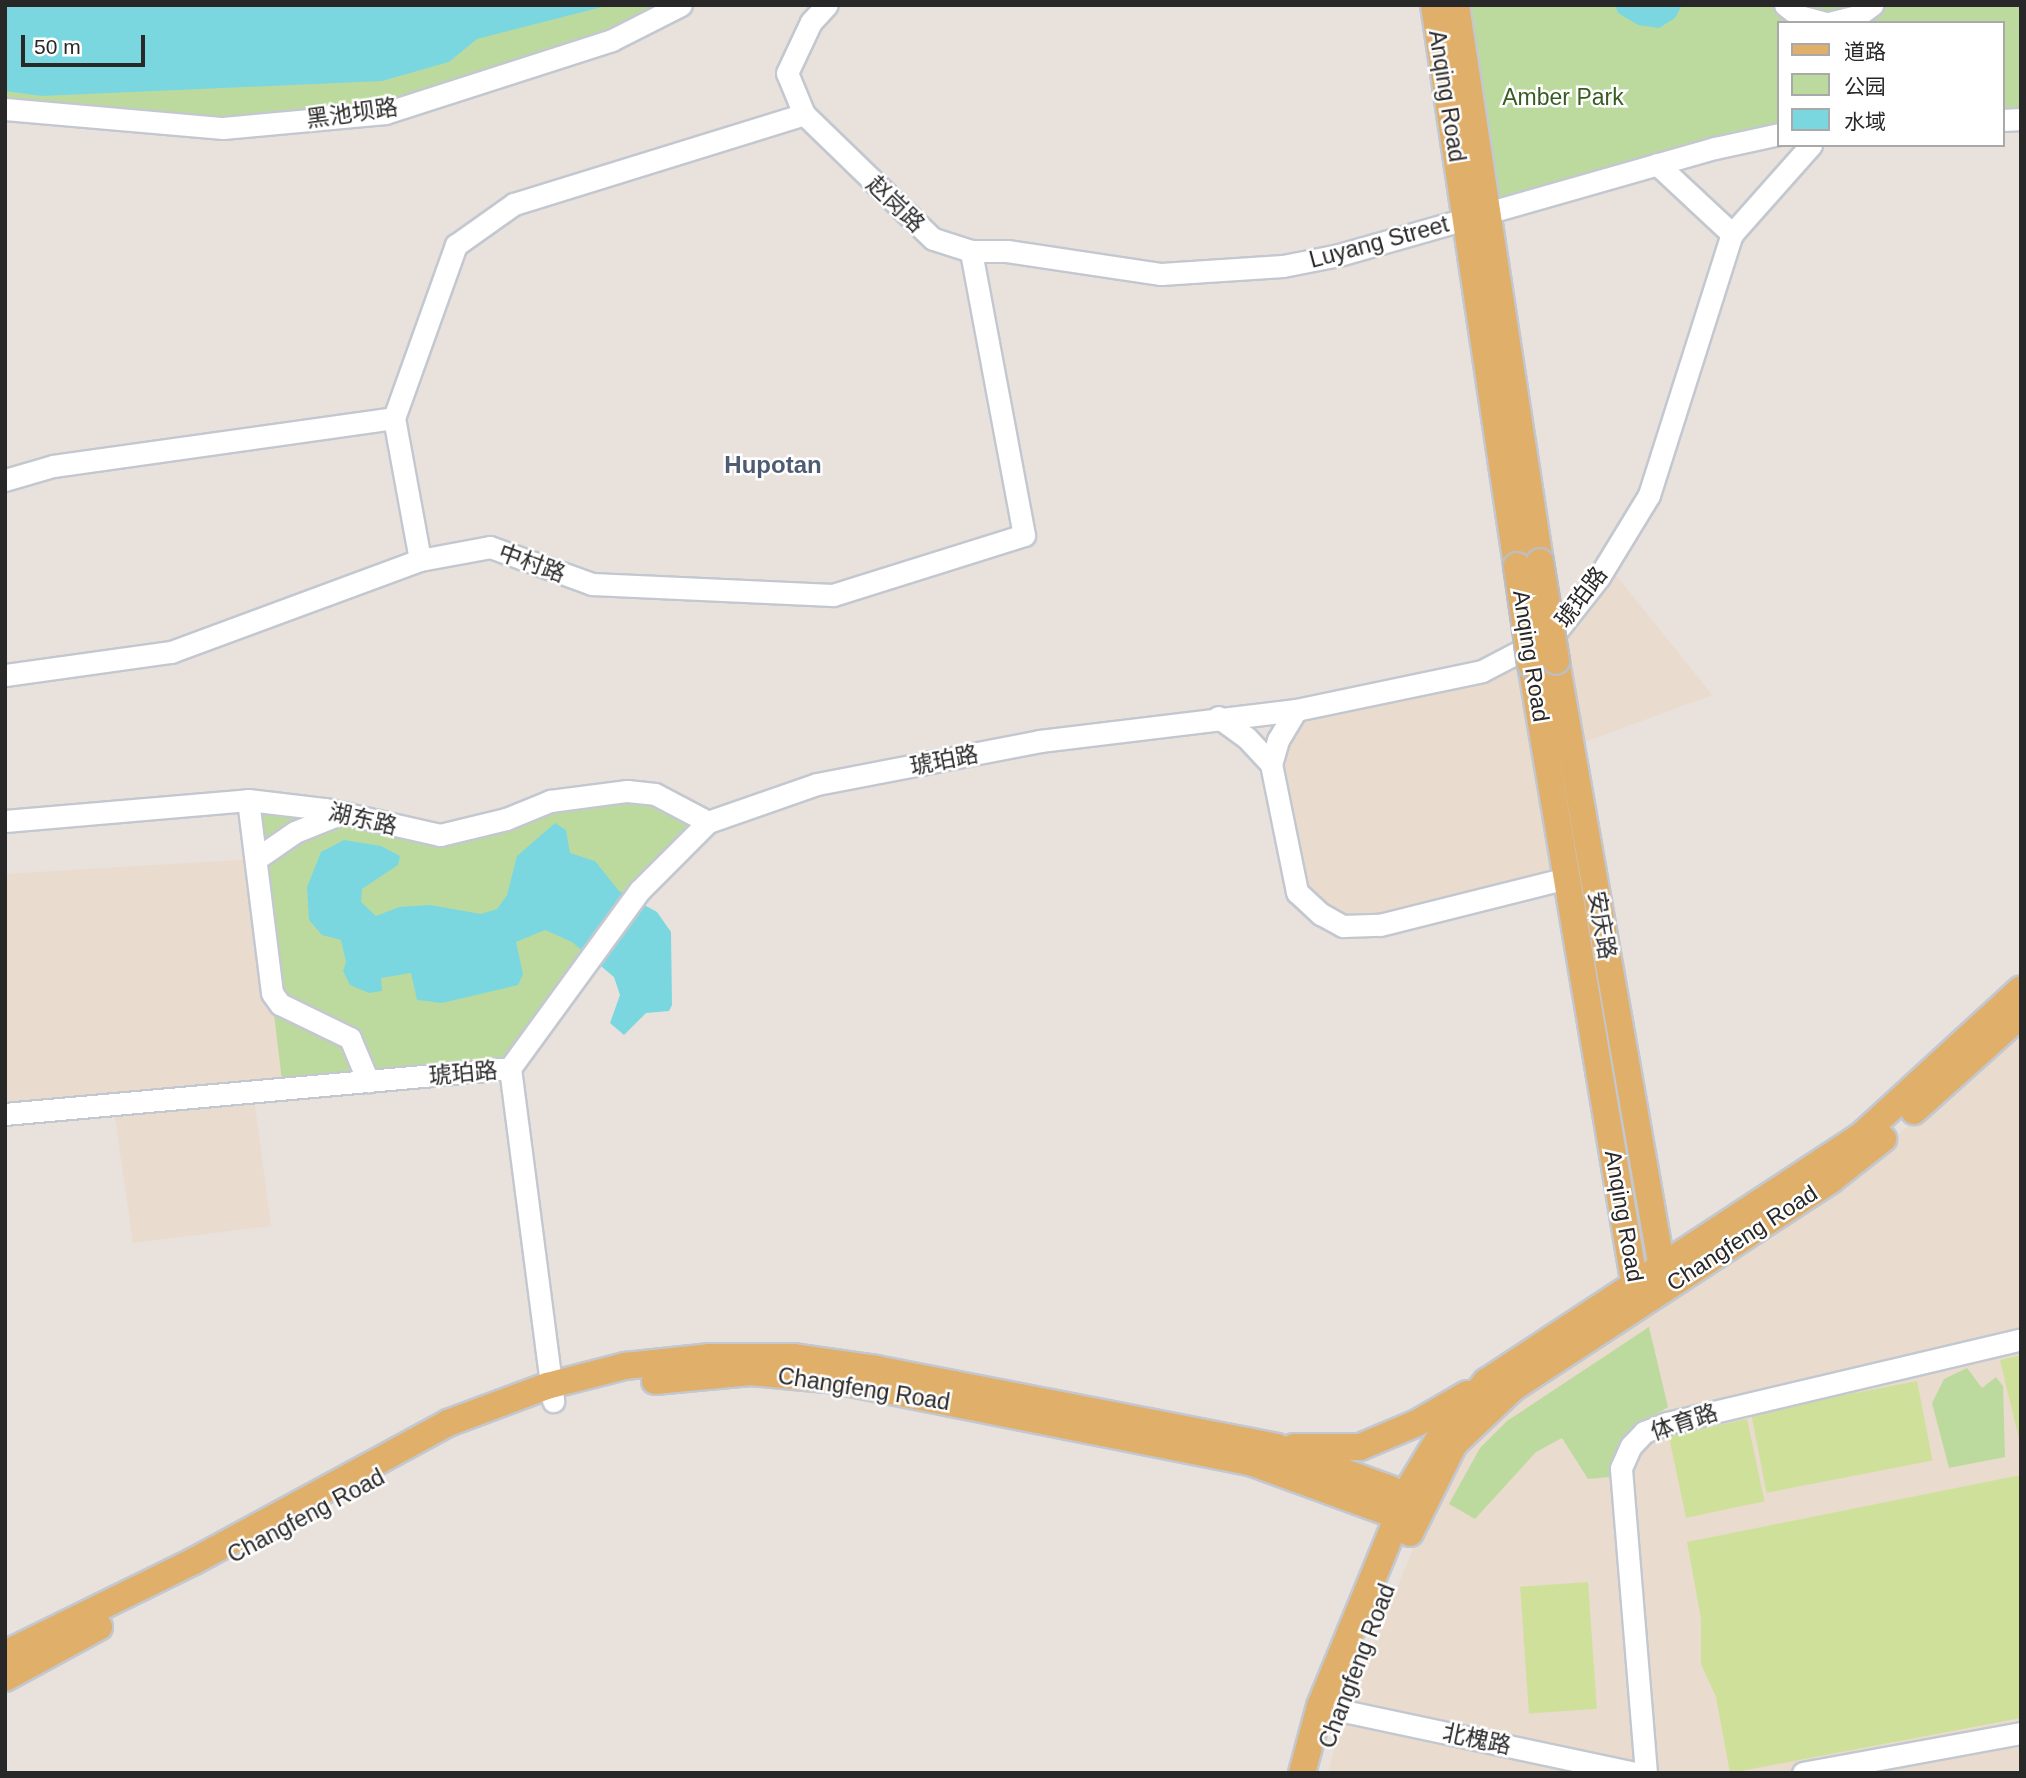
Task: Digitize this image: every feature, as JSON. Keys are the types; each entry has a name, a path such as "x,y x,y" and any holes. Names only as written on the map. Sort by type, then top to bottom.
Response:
{"main road":[{"name":"Anqing Road","path":"1434,5 1477,215"},
{"name":"Anqing Road","path":"1456,5 1477,215 1543,663 1567,878 1637,1294"},
{"name":"安庆路","path":"1543,663 1663,1277"},
{"name":"Changfeng Road","path":"1276,1447 1360,1447 1417,1423 1637,1294 1863,1134 2021,989"},
{"name":"Changfeng Road","path":"1663,1277 1832,1179 2021,1015"},
{"name":"Changfeng Road","path":"1405,1515 1454,1444 1513,1388 1637,1294"},
{"name":"Changfeng Road","path":"5,1654 194,1561 448,1423 651,1363 709,1357 794,1357 1276,1447 1390,1489 1405,1515"},
{"name":"Changfeng Road","path":"5,1678 471,1429 550,1394 626,1384 751,1372 835,1380 1250,1462 1405,1515"},
{"name":"Changfeng Road","path":"1302,1773 1405,1515 1440,1437 1486,1382"},
{"name":"Changfeng Road","path":"1319,1773 1328,1707"}],"street":[{"name":"黑池坝路","path":"5,109 223,128 385,113 612,40 681,5"},
{"name":"赵岗路","path":"827,5 811,22 787,72 804,114 933,239 971,251"},
{"path":"1837,21 1872,5"},
{"path":"1794,8 1823,21"},
{"path":"420,561 394,418 456,245 514,204 804,114"},
{"name":"Luyang Street","path":"971,251 1007,251 1161,274 1224,273 1339,255 1657,164 1778,135"},
{"path":"1657,164 1732,234 1809,147"},
{"name":"琥珀路","path":"5,1114 510,1068 640,890 708,822 817,784 1040,741 1218,717 1296,710 1482,671 1555,633 1599,577 1649,495 1732,234"},
{"name":"中村路","path":"5,675 171,652 420,561 490,547 592,584 833,595 1024,534 971,251"},
{"path":"5,480 53,466 394,418"},
{"path":"1296,710 1278,740 1272,764 1297,892 1343,926 1380,925 1567,878"},
{"path":"1218,717 1246,737 1272,764"},
{"name":"湖东路","path":"5,821 248,800 342,813 440,835 506,819 550,801 627,791 655,794 708,822"},
{"path":"248,800 272,993 280,1004 350,1038 368,1081"},
{"path":"256,859 295,832 342,813"},
{"path":"510,1068 550,1394"},
{"name":"体育路","path":"1646,1773 1621,1468 1631,1446 1644,1432 1667,1423 2021,1339"},
{"name":"北槐路","path":"1328,1707 1634,1773"},
{"path":"1803,1773 2021,1733"}],"shaded area":[{"path":"1607,564 1712,695 1571,747 1555,633"},
{"path":"1527,647 1567,878 1343,926 1297,892 1278,740 1296,710 1482,671"},
{"path":"256,859 283,1089 253,1092 271,1226 133,1243 113,1104 5,1114 5,874"},
{"path":"2021,1028 2021,1773 1328,1773 1344,1715 1422,1528 1462,1450 1521,1394 1840,1185"}],"green space":[{"path":"5,5 681,5 385,113 223,128 5,109"},
{"name":"Amber Park","path":"1456,5 2021,5 2021,119 2005,120 2005,21 1778,21 1778,134 1487,212"},
{"path":"627,791 708,822 510,1068 283,1089 248,800 440,835"},
{"path":"1649,1327 1668,1407 1632,1429 1610,1477 1588,1479 1562,1438 1536,1452 1475,1519 1449,1504 1480,1448 1507,1421"},
{"path":"2021,1355 2021,1447 2000,1360"},
{"path":"1967,1368 1982,1388 1996,1377 2003,1386 2005,1457 1949,1468 1932,1403 1944,1379"},
{"path":"1917,1381 1932,1461 1767,1493 1751,1413"},
{"path":"1747,1419 1764,1501 1686,1518 1669,1436"},
{"path":"2021,1475 2021,1718 1730,1773 1716,1697 1701,1664 1701,1619 1687,1542"},
{"path":"1588,1582 1597,1709 1529,1713 1520,1587"}],"water":[{"path":"5,5 610,5 477,39 449,62 382,81 42,96 5,91"},
{"path":"1615,5 1682,5 1675,18 1659,28 1638,25 1618,13"},
{"path":"555,823 566,830 570,853 595,861 619,891 657,912 671,932 672,1005 669,1011 646,1013 624,1035 610,1023 620,995 614,977 572,942 545,930 516,942 523,974 518,985 442,1003 417,1000 411,973 381,978 382,991 369,993 350,985 343,971 346,962 341,940 322,935 309,920 307,887 321,852 344,840 381,846 400,856 398,865 362,889 361,902 376,916 399,907 430,905 481,914 497,909 507,895 517,856"}],"district":[{"name":"Hupotan","path":"773,465"}]}
